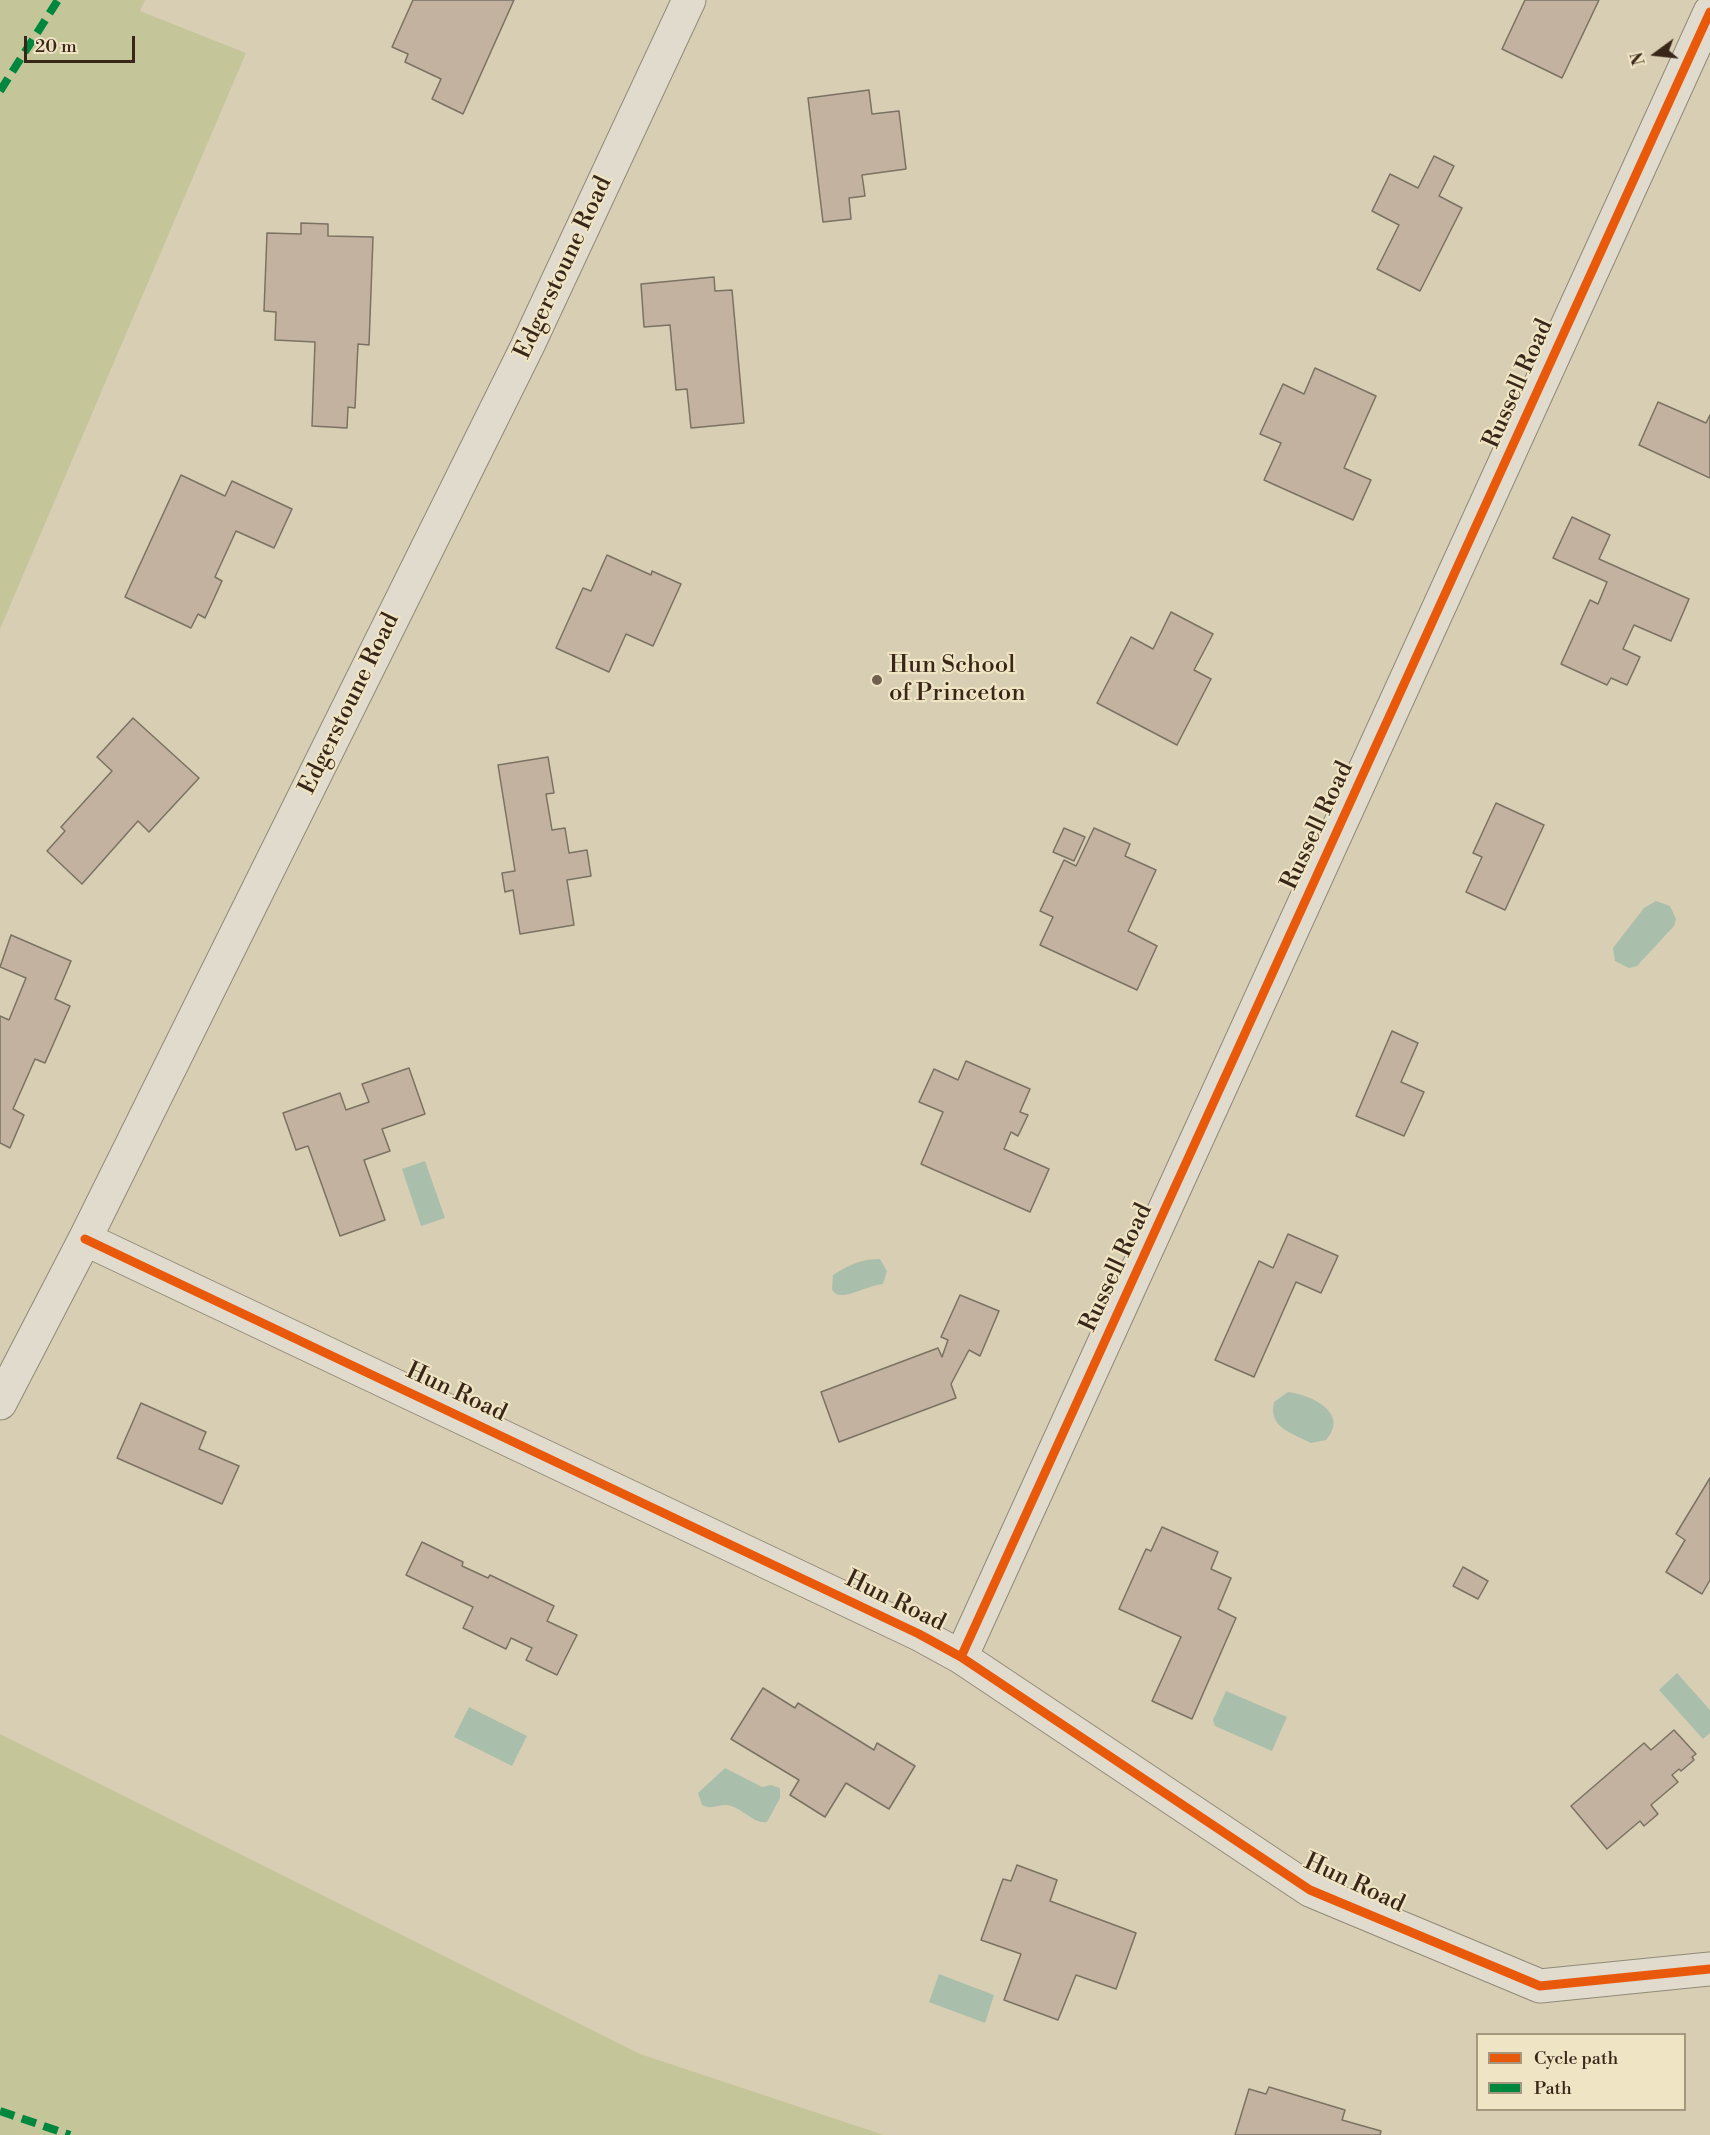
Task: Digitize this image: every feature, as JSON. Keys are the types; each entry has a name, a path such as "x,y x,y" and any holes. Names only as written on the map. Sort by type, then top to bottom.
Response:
{"street":[{"name":"Edgerstoune Road","path":"0,1403 85,1239 527,348 689,0"},
{"name":"Russell Road","path":"961,1657 1710,12"},
{"name":"Hun Road","path":"85,1239 908,1628 961,1657 1310,1890 1540,1986 1710,1969"}],"green space":[{"path":"0,0 145,0 140,11 246,53 0,629"},
{"path":"0,1734 640,2054 884,2135 0,2135"}],"shaded area":[{"path":"1656,901 1670,906 1676,919 1674,926 1637,966 1629,968 1615,961 1613,948 1644,908"},
{"path":"425,1161 445,1218 421,1226 402,1169"},
{"path":"880,1259 887,1271 883,1284 846,1295 836,1294 832,1290 833,1275 855,1263"},
{"path":"1288,1392 1317,1401 1331,1414 1334,1422 1326,1440 1311,1443 1278,1424 1273,1411 1274,1402"},
{"path":"1677,1673 1710,1710 1710,1733 1703,1739 1659,1690"},
{"path":"1226,1691 1287,1717 1272,1751 1215,1726 1213,1720"},
{"path":"469,1707 527,1736 512,1766 454,1737"},
{"path":"725,1768 762,1787 771,1785 780,1788 780,1798 767,1822 753,1819 731,1806 706,1807 702,1805 698,1793"},
{"path":"939,1974 994,1995 985,2023 929,2002"}],"building":[{"path":"413,0 514,0 463,114 432,99 441,79 405,62 408,54 392,47"},
{"path":"1525,0 1599,0 1562,78 1502,49"},
{"path":"869,90 872,114 899,111 906,169 862,175 865,196 849,198 851,219 823,222 808,98"},
{"path":"1434,156 1454,166 1439,196 1462,208 1420,291 1377,269 1399,225 1372,211 1390,174 1418,188"},
{"path":"301,223 328,224 328,236 373,237 369,345 358,344 355,408 348,407 347,428 312,426 315,342 275,340 276,312 264,311 267,233 301,234"},
{"path":"714,277 715,291 732,290 744,423 691,428 687,389 676,390 670,325 644,327 641,284"},
{"path":"1315,368 1376,396 1344,468 1371,480 1353,520 1264,480 1281,443 1260,434 1283,384 1304,394"},
{"path":"1658,402 1706,423 1710,415 1710,478 1639,445"},
{"path":"181,475 225,496 232,481 292,509 274,548 236,531 215,577 222,581 205,618 198,614 191,628 125,597"},
{"path":"1572,517 1610,535 1599,559 1689,599 1671,641 1634,625 1623,649 1640,657 1627,685 1611,678 1607,685 1561,664 1590,600 1598,604 1607,582 1553,558"},
{"path":"607,555 651,575 652,571 681,584 653,646 626,634 609,672 556,648 583,588 591,591"},
{"path":"1171,612 1213,634 1194,670 1211,679 1177,745 1097,703 1131,637 1153,649"},
{"path":"133,718 199,778 149,832 138,821 82,884 47,851 65,831 61,827 112,771 97,757"},
{"path":"548,757 554,793 546,794 552,830 565,828 569,853 587,850 591,876 567,880 574,925 520,934 513,890 505,892 502,873 515,871 498,765"},
{"path":"1496,803 1544,825 1505,910 1466,892 1482,857 1473,853"},
{"path":"1064,828 1085,837 1074,861 1053,852"},
{"path":"1094,828 1130,844 1125,856 1156,870 1128,931 1157,946 1137,990 1040,945 1053,917 1040,911 1064,860 1076,866"},
{"path":"11,935 71,961 55,999 70,1006 45,1063 35,1059 13,1109 24,1115 10,1148 0,1143 0,1016 9,1020 26,978 0,967"},
{"path":"1392,1031 1418,1043 1401,1082 1424,1092 1404,1136 1356,1116"},
{"path":"966,1061 1030,1089 1020,1112 1028,1115 1018,1136 1011,1132 1004,1149 1049,1169 1030,1212 921,1164 943,1112 919,1102 934,1069 958,1080"},
{"path":"409,1068 425,1114 382,1129 390,1151 364,1160 385,1220 340,1236 308,1146 296,1150 283,1113 340,1093 346,1110 369,1102 362,1084"},
{"path":"1288,1234 1338,1256 1321,1293 1296,1282 1254,1377 1215,1360 1259,1261 1273,1268"},
{"path":"960,1295 999,1311 980,1356 969,1350 951,1384 956,1398 839,1442 821,1392 938,1348 942,1357 948,1340 941,1337"},
{"path":"141,1403 206,1432 199,1449 239,1466 222,1504 117,1458"},
{"path":"1710,1478 1710,1580 1702,1594 1666,1572 1685,1540 1676,1534"},
{"path":"1162,1527 1218,1552 1211,1569 1231,1578 1218,1609 1236,1618 1192,1719 1152,1701 1181,1637 1119,1609 1146,1549 1151,1551"},
{"path":"422,1542 463,1562 462,1566 488,1578 490,1575 554,1606 547,1621 577,1635 557,1675 526,1660 532,1648 511,1638 506,1649 463,1628 473,1607 406,1575"},
{"path":"1463,1567 1488,1581 1478,1599 1453,1586"},
{"path":"763,1688 795,1708 798,1703 874,1750 877,1743 915,1766 889,1809 846,1783 825,1817 790,1795 799,1780 731,1739"},
{"path":"1674,1730 1696,1754 1692,1757 1694,1760 1672,1775 1678,1782 1651,1805 1658,1814 1644,1826 1640,1821 1607,1849 1571,1806 1644,1743 1651,1750"},
{"path":"1017,1865 1057,1880 1050,1901 1136,1933 1116,1989 1076,1975 1058,2020 1004,2000 1021,1954 981,1940 1003,1879 1011,1881"},
{"path":"1269,2087 1345,2110 1342,2120 1381,2131 1380,2135 1235,2135 1249,2089 1266,2094"}],"marked path":[{"path":"0,91 58,0"},
{"path":"0,2111 70,2135"}],"cycle path":[{"path":"961,1657 1710,12"},
{"path":"85,1239 919,1634 961,1657 1310,1890 1540,1986 1710,1969"}],"place":[{"name":"Hun School of Princeton","path":"877,680"}]}
